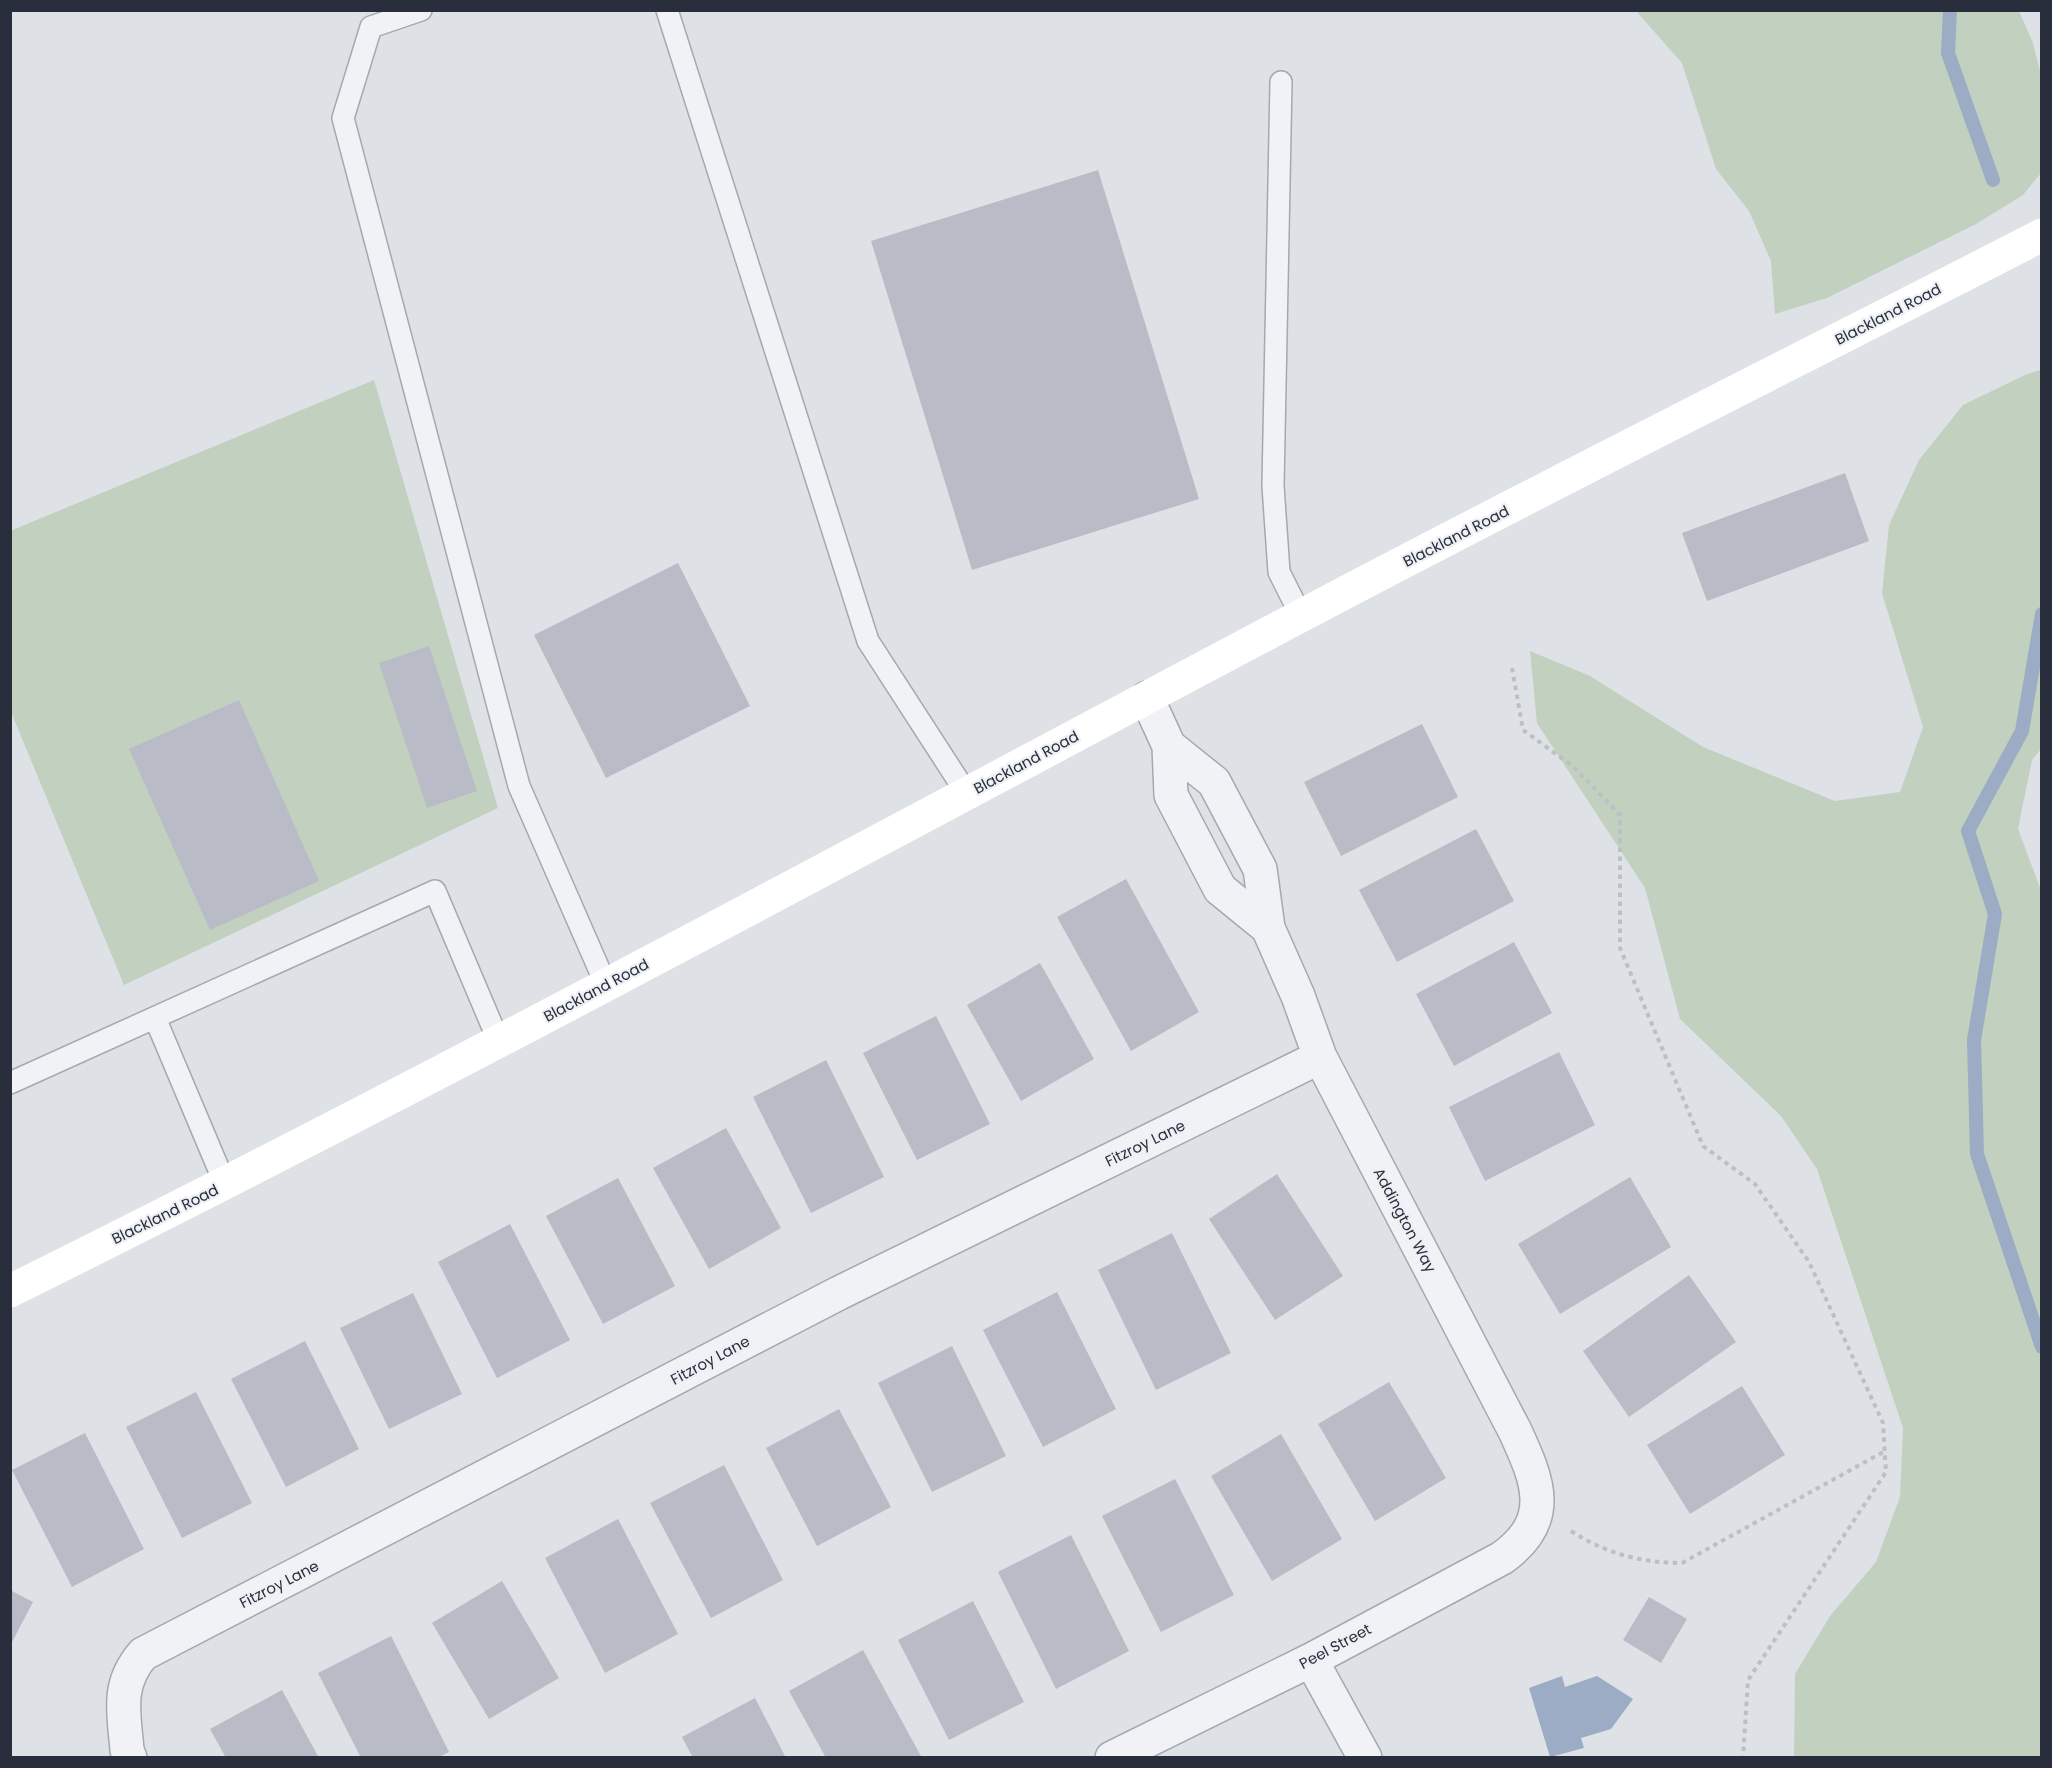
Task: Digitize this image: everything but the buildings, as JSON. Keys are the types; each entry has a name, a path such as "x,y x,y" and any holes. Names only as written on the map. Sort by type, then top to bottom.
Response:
{"street":[{"name":"Blackland Road","path":"10,1290 225,1184 499,1042 1301,616 2042,235"},
{"name":"Addington Way","path":"1147,698 1169,746 1171,795 1220,889 1268,928"},
{"name":"Addington Way","path":"1169,746 1214,782 1260,869 1268,928 1298,996 1320,1057 1515,1431 1532,1467 1537,1489 1537,1510"},
{"name":"Fitzroy Lane","path":"130,1758 126,1740 124,1690 131,1668 143,1654 839,1293 1320,1057"},
{"name":"Peel Street","path":"1112,1758 1311,1660 1502,1558 1519,1546 1529,1532 1537,1510"},
{"path":"1311,1660 1365,1758"}],"lane":[{"path":"420,10 371,27 343,118 519,786 606,985"},
{"path":"667,10 868,642 967,794"},
{"path":"1281,82 1273,486 1279,572 1301,616"},
{"path":"10,1083 435,891 499,1042"},
{"path":"155,1018 225,1184"}],"path":[{"path":"1512,668 1523,730 1574,767 1620,815 1620,948 1703,1146 1755,1184 1809,1262 1883,1424 1886,1472 1748,1680 1743,1758"},
{"path":"1537,1510 1593,1545 1655,1563 1682,1563 1885,1450"}],"green space":[{"path":"1636,11 2019,11 2033,43 2041,75 2041,173 2023,195 1976,224 1827,298 1775,314 1771,261 1749,211 1716,169 1682,63"},
{"path":"2041,370 2041,749 2032,760 2018,829 2042,893 2041,1757 1794,1757 1795,1674 1830,1616 1876,1562 1900,1497 1903,1428 1817,1169 1781,1116 1680,1019 1645,888 1537,723 1530,651 1590,676 1703,747 1835,801 1900,792 1923,727 1882,593 1889,525 1919,460 1963,405 2027,374"},
{"path":"374,380 498,808 124,985 11,712 10,531"}],"water":[{"path":"1562,1676 1565,1687 1597,1676 1633,1699 1611,1729 1581,1738 1584,1748 1550,1757 1529,1688"}],"waterway":[{"path":"1950,10 1948,53 1993,180"},
{"path":"2042,614 2022,731 1968,831 1995,914 1974,1040 1977,1154 2042,1347"}]}
